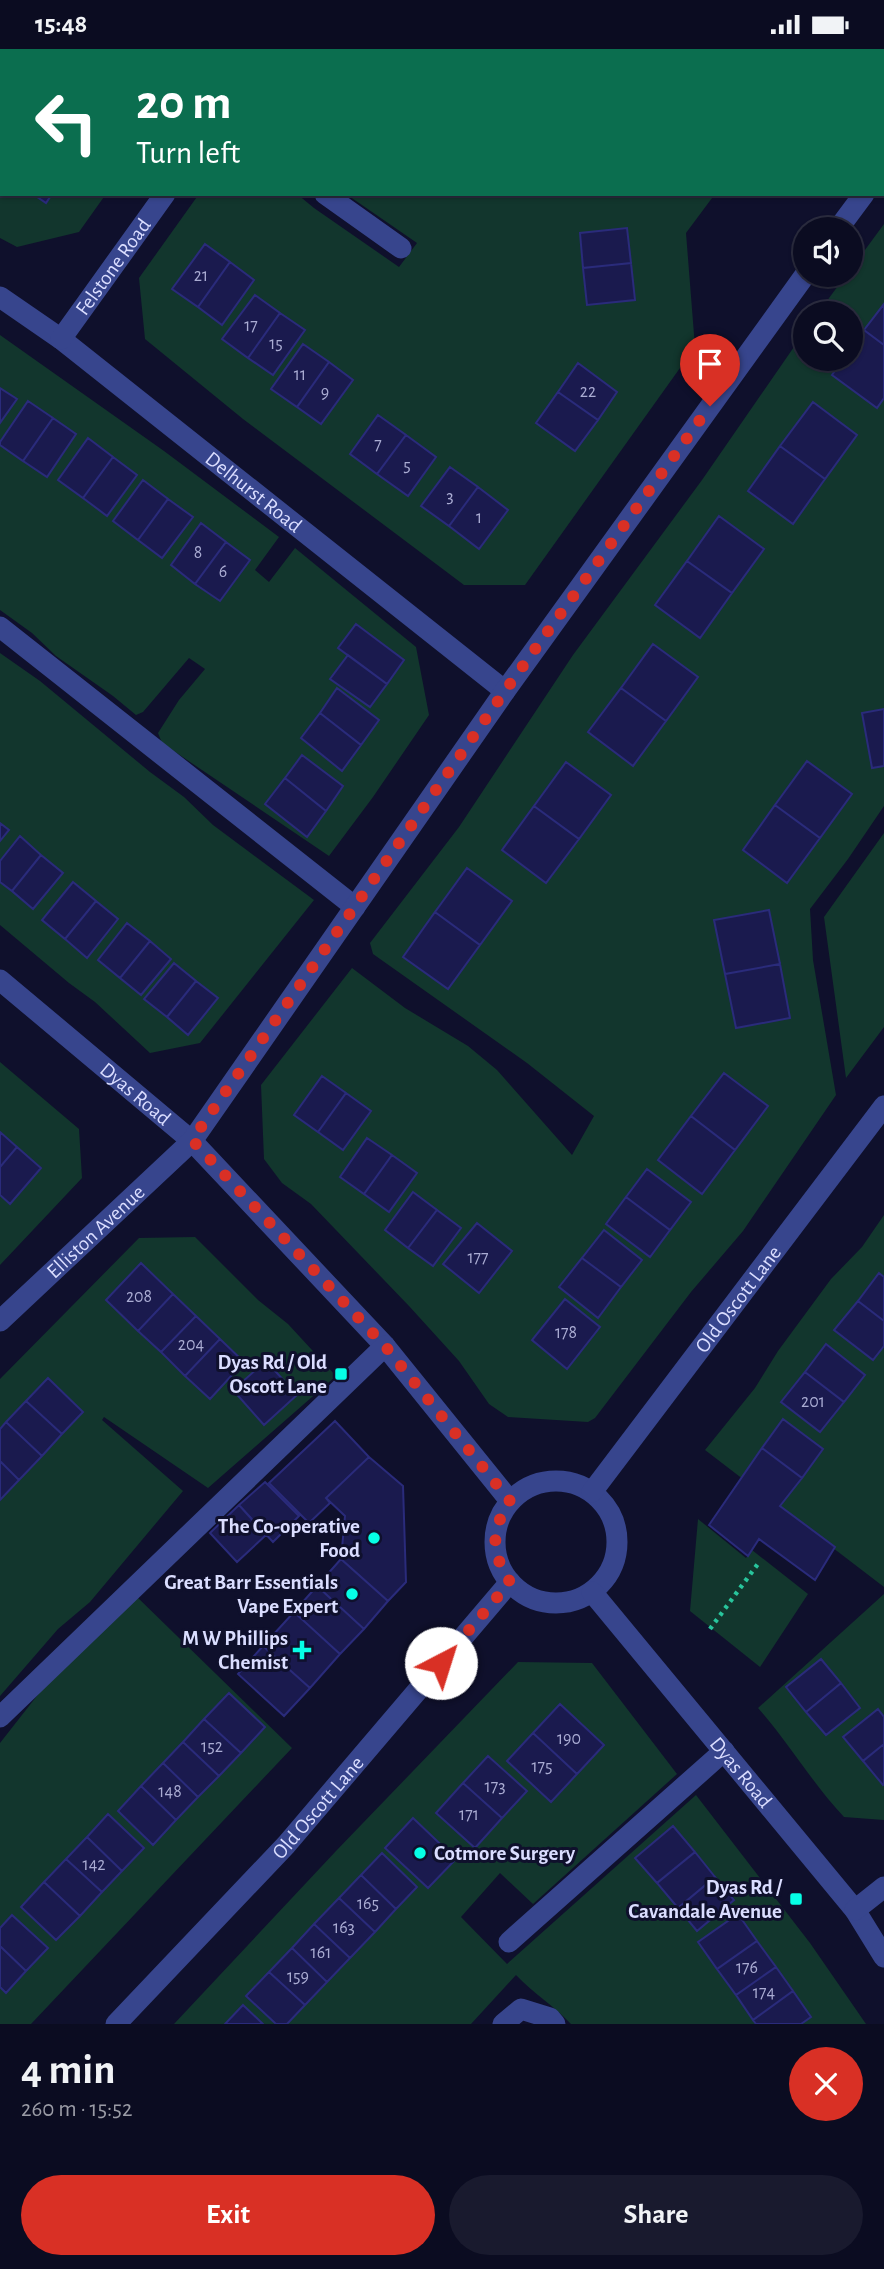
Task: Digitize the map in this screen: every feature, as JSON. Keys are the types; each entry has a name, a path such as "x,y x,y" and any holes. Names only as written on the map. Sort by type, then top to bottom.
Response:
{"street":[{"name":"Felstone Road","path":"61,339 164,196"},
{"path":"328,196 401,248"},
{"path":"847,217 862,196"},
{"name":"Elliston Avenue","path":"0,1321 192,1140 505,691 796,287"},
{"name":"Delhurst Road","path":"0,297 61,339 505,691"},
{"path":"0,627 355,907"},
{"name":"Dyas Road","path":"0,979 192,1140 385,1346 510,1501"},
{"name":"Old Oscott Lane","path":"592,1492 884,1106"},
{"path":"0,1717 385,1346"},
{"path":"540,1482 577,1484 592,1492 606,1506 615,1523 618,1542 615,1561 606,1578 592,1592 576,1600 558,1603 541,1601 524,1594 510,1582 496,1551 495,1533 500,1516 510,1501 540,1482"},
{"name":"Old Oscott Lane","path":"116,2024 286,1845 510,1582"},
{"name":"Dyas Road","path":"592,1592 855,1910 884,1957"},
{"path":"509,1942 724,1751"},
{"path":"855,1910 884,1887"},
{"path":"503,2024 521,2009 550,2018 555,2024"}],"path":[{"path":"710,1629 760,1561"}],"green space":[{"path":"0,196 105,196 79,232 17,247 0,238"},
{"path":"198,196 299,196 399,267 417,243 349,196 714,196 686,233 695,347 525,585 464,585 243,419 145,339 139,278"},
{"path":"884,224 884,806 810,909 813,960 836,1095 743,1231 691,1292 595,1418 588,1422 508,1417 489,1404 459,1361 409,1306 311,1204 282,1183 264,1159 261,1085 352,968 405,1008 468,1046 497,1070 572,1155 594,1116 527,1063 373,954 370,943 459,827 573,655 702,480 793,348 793,371 863,371 863,301 827,301 837,287 863,287 863,253"},
{"path":"0,335 164,451 279,537 255,570 269,582 295,548 416,647 429,715 329,856 162,743 158,733 179,700 205,669 189,658 143,712 136,715 56,656 32,633 0,610"},
{"path":"0,653 40,681 184,797 213,825 314,900 200,1043 150,1053 95,1002 0,925"},
{"path":"884,833 884,1027 846,1078 824,917"},
{"path":"0,1062 79,1129 82,1178 0,1265"},
{"path":"884,1215 884,1587 705,1450 755,1388 778,1351 831,1279 862,1247"},
{"path":"195,1237 258,1300 288,1324 336,1376 208,1488 104,1417 102,1420 183,1491 90,1602 58,1629 0,1696 0,1379 139,1238"},
{"path":"698,1519 746,1558 752,1550 808,1594 760,1667 690,1611"},
{"path":"884,1594 884,1820 844,1817 758,1708"},
{"path":"135,1595 292,1748 31,2024 0,2024 0,1743 40,1692"},
{"path":"518,1662 592,1663 677,1774 533,1904 500,1873 461,1917 507,1964 696,1795 810,1943 866,2024 571,2024 516,1975 471,2024 174,2024"}],"building":[{"path":"36,196 51,196 46,203"},
{"path":"627,228 631,263 583,268 580,233"},
{"path":"205,244 230,262 198,307 172,289"},
{"path":"230,262 254,280 222,325 198,307"},
{"path":"631,263 635,300 587,305 583,268"},
{"path":"255,295 280,313 248,358 222,339"},
{"path":"884,304 884,345 864,330"},
{"path":"280,313 305,330 273,375 248,358"},
{"path":"863,331 884,345 884,398 877,408 832,375 835,371 863,371"},
{"path":"303,344 329,362 297,407 271,389"},
{"path":"329,362 353,380 321,424 297,407"},
{"path":"578,363 617,392 598,420 558,392"},
{"path":"0,388 17,399 0,423"},
{"path":"558,392 598,420 575,451 536,423"},
{"path":"28,401 53,418 23,461 0,445 0,442"},
{"path":"813,402 857,435 825,479 780,446"},
{"path":"378,415 406,435 377,474 350,454"},
{"path":"53,418 76,434 47,477 23,461"},
{"path":"406,435 436,457 408,496 377,474"},
{"path":"88,438 113,457 83,498 58,480"},
{"path":"780,446 825,479 793,524 748,491"},
{"path":"113,457 137,475 107,516 83,498"},
{"path":"450,467 478,487 449,526 421,506"},
{"path":"143,480 168,499 138,540 113,521"},
{"path":"478,487 508,510 479,549 449,526"},
{"path":"168,499 193,517 162,558 138,540"},
{"path":"719,516 764,549 732,593 687,561"},
{"path":"201,523 226,542 195,584 171,565"},
{"path":"226,542 250,560 220,601 195,584"},
{"path":"687,561 732,593 700,638 655,605"},
{"path":"356,624 404,660 387,684 338,648"},
{"path":"653,644 698,677 666,721 621,688"},
{"path":"348,655 387,684 370,707 330,679"},
{"path":"337,688 379,720 361,745 320,713"},
{"path":"621,688 666,721 633,766 588,732"},
{"path":"884,709 884,766 872,768 862,713"},
{"path":"320,713 361,745 342,771 301,738"},
{"path":"302,755 343,786 326,811 285,778"},
{"path":"807,761 852,794 820,838 775,805"},
{"path":"566,762 611,795 579,839 534,806"},
{"path":"285,778 326,811 307,837 265,804"},
{"path":"775,805 820,838 787,883 743,850"},
{"path":"534,806 579,839 546,883 502,850"},
{"path":"0,823 9,830 0,841"},
{"path":"20,836 41,855 12,891 0,882 0,861"},
{"path":"41,855 63,873 33,909 12,891"},
{"path":"467,868 512,901 480,945 435,912"},
{"path":"73,882 96,901 65,939 42,920"},
{"path":"96,901 118,919 87,958 65,939"},
{"path":"769,910 780,964 725,974 714,920"},
{"path":"435,912 480,945 448,989 403,957"},
{"path":"127,923 150,941 120,978 98,960"},
{"path":"150,941 171,959 141,995 120,978"},
{"path":"174,963 196,981 167,1017 144,999"},
{"path":"780,964 790,1018 736,1028 725,974"},
{"path":"196,981 218,998 188,1035 167,1017"},
{"path":"724,1073 768,1106 735,1150 691,1116"},
{"path":"322,1076 346,1093 318,1132 294,1115"},
{"path":"346,1093 371,1111 343,1150 318,1132"},
{"path":"691,1116 735,1150 702,1194 658,1160"},
{"path":"0,1132 17,1147 0,1167"},
{"path":"367,1138 392,1155 364,1194 340,1177"},
{"path":"17,1147 41,1168 10,1204 0,1195 0,1167"},
{"path":"392,1155 417,1173 389,1212 364,1194"},
{"path":"647,1169 691,1202 670,1230 626,1197"},
{"path":"413,1192 437,1210 408,1248 385,1230"},
{"path":"626,1197 670,1230 650,1257 606,1224"},
{"path":"437,1210 461,1228 433,1266 408,1248"},
{"path":"477,1223 512,1251 479,1293 443,1264"},
{"path":"604,1230 642,1260 621,1287 582,1258"},
{"path":"582,1258 621,1287 598,1318 559,1287"},
{"path":"141,1263 173,1294 138,1331 106,1300"},
{"path":"879,1273 884,1277 884,1321 858,1301"},
{"path":"173,1294 196,1316 161,1352 138,1331"},
{"path":"565,1299 600,1327 567,1369 532,1340"},
{"path":"858,1301 884,1321 884,1346 873,1360 834,1330"},
{"path":"196,1316 220,1339 185,1376 161,1352"},
{"path":"220,1339 244,1362 210,1399 185,1376"},
{"path":"826,1344 865,1375 844,1402 805,1372"},
{"path":"266,1361 297,1395 264,1425 233,1390"},
{"path":"805,1372 844,1402 820,1432 781,1402"},
{"path":"48,1378 83,1412 62,1434 26,1401"},
{"path":"26,1401 62,1434 42,1456 6,1422"},
{"path":"783,1419 823,1449 802,1478 762,1448"},
{"path":"335,1421 369,1457 326,1498 330,1503 309,1523 269,1483"},
{"path":"6,1422 42,1456 19,1480 0,1461 0,1429"},
{"path":"762,1448 802,1478 780,1506 835,1547 815,1580 759,1539 748,1556 709,1525"},
{"name":"The Co-operative Food","path":"369,1457 403,1486 406,1582 388,1601 341,1559 345,1516 326,1498"},
{"path":"0,1461 19,1480 0,1500"},
{"path":"265,1482 299,1516 273,1542 239,1505"},
{"path":"239,1505 266,1535 237,1562 210,1533"},
{"name":"Great Barr Essentials Vape Expert","path":"341,1559 388,1601 364,1629 317,1586"},
{"path":"317,1586 364,1629 340,1654 294,1612"},
{"name":"M W Phillips Chemist","path":"294,1612 340,1654 310,1688 263,1646"},
{"path":"263,1646 310,1688 284,1716 238,1674"},
{"path":"821,1659 841,1683 806,1712 786,1687"},
{"path":"841,1683 860,1708 826,1735 806,1712"},
{"path":"229,1693 265,1727 241,1753 204,1719"},
{"path":"560,1704 604,1745 577,1774 533,1733"},
{"path":"878,1709 884,1717 884,1744 863,1761 843,1737"},
{"path":"204,1719 241,1753 219,1776 183,1742"},
{"path":"533,1733 577,1774 551,1802 507,1761"},
{"path":"183,1742 219,1776 198,1797 163,1763"},
{"path":"884,1744 884,1784 883,1785 863,1761"},
{"path":"488,1756 527,1791 502,1818 463,1783"},
{"path":"163,1763 198,1797 176,1820 141,1786"},
{"path":"463,1783 502,1818 475,1848 436,1813"},
{"path":"141,1786 176,1820 153,1845 118,1811"},
{"path":"108,1814 144,1848 122,1871 87,1837"},
{"name":"Cotmore Surgery","path":"413,1818 456,1859 428,1888 385,1848"},
{"path":"673,1826 695,1852 657,1883 635,1858"},
{"path":"87,1837 122,1871 102,1892 66,1859"},
{"path":"695,1852 715,1877 678,1908 657,1883"},
{"path":"382,1853 417,1887 396,1909 361,1875"},
{"path":"66,1859 102,1892 80,1916 44,1882"},
{"path":"361,1875 396,1909 375,1932 339,1898"},
{"path":"715,1877 734,1900 697,1931 678,1908"},
{"path":"44,1882 80,1916 56,1940 21,1907"},
{"path":"339,1898 375,1932 350,1958 314,1924"},
{"path":"738,1914 757,1941 717,1969 698,1942"},
{"path":"12,1915 48,1948 26,1971 0,1946 0,1928"},
{"path":"314,1924 350,1958 327,1982 292,1948"},
{"path":"757,1941 776,1967 736,1995 717,1969"},
{"path":"0,1946 26,1971 6,1993 0,1987"},
{"path":"292,1948 327,1982 305,2005 269,1972"},
{"path":"776,1967 793,1991 753,2020 736,1995"},
{"path":"269,1972 305,2005 287,2024 276,2024 246,1996"},
{"path":"793,1991 811,2017 801,2024 756,2024 753,2020"},
{"path":"243,2005 263,2024 225,2024"}],"place":[{"name":"Dyas Rd / Old Oscott Lane","path":"341,1374"},
{"name":"The Co-operative Food","path":"374,1538"},
{"name":"Great Barr Essentials Vape Expert","path":"352,1594"},
{"name":"M W Phillips Chemist","path":"302,1650"},
{"name":"Cotmore Surgery","path":"420,1853"},
{"name":"Dyas Rd / Cavandale Avenue","path":"796,1899"}],"route":[{"path":"441,1663 510,1582 496,1551 495,1533 500,1516 510,1501 385,1346 192,1140 505,691 710,406"}]}
